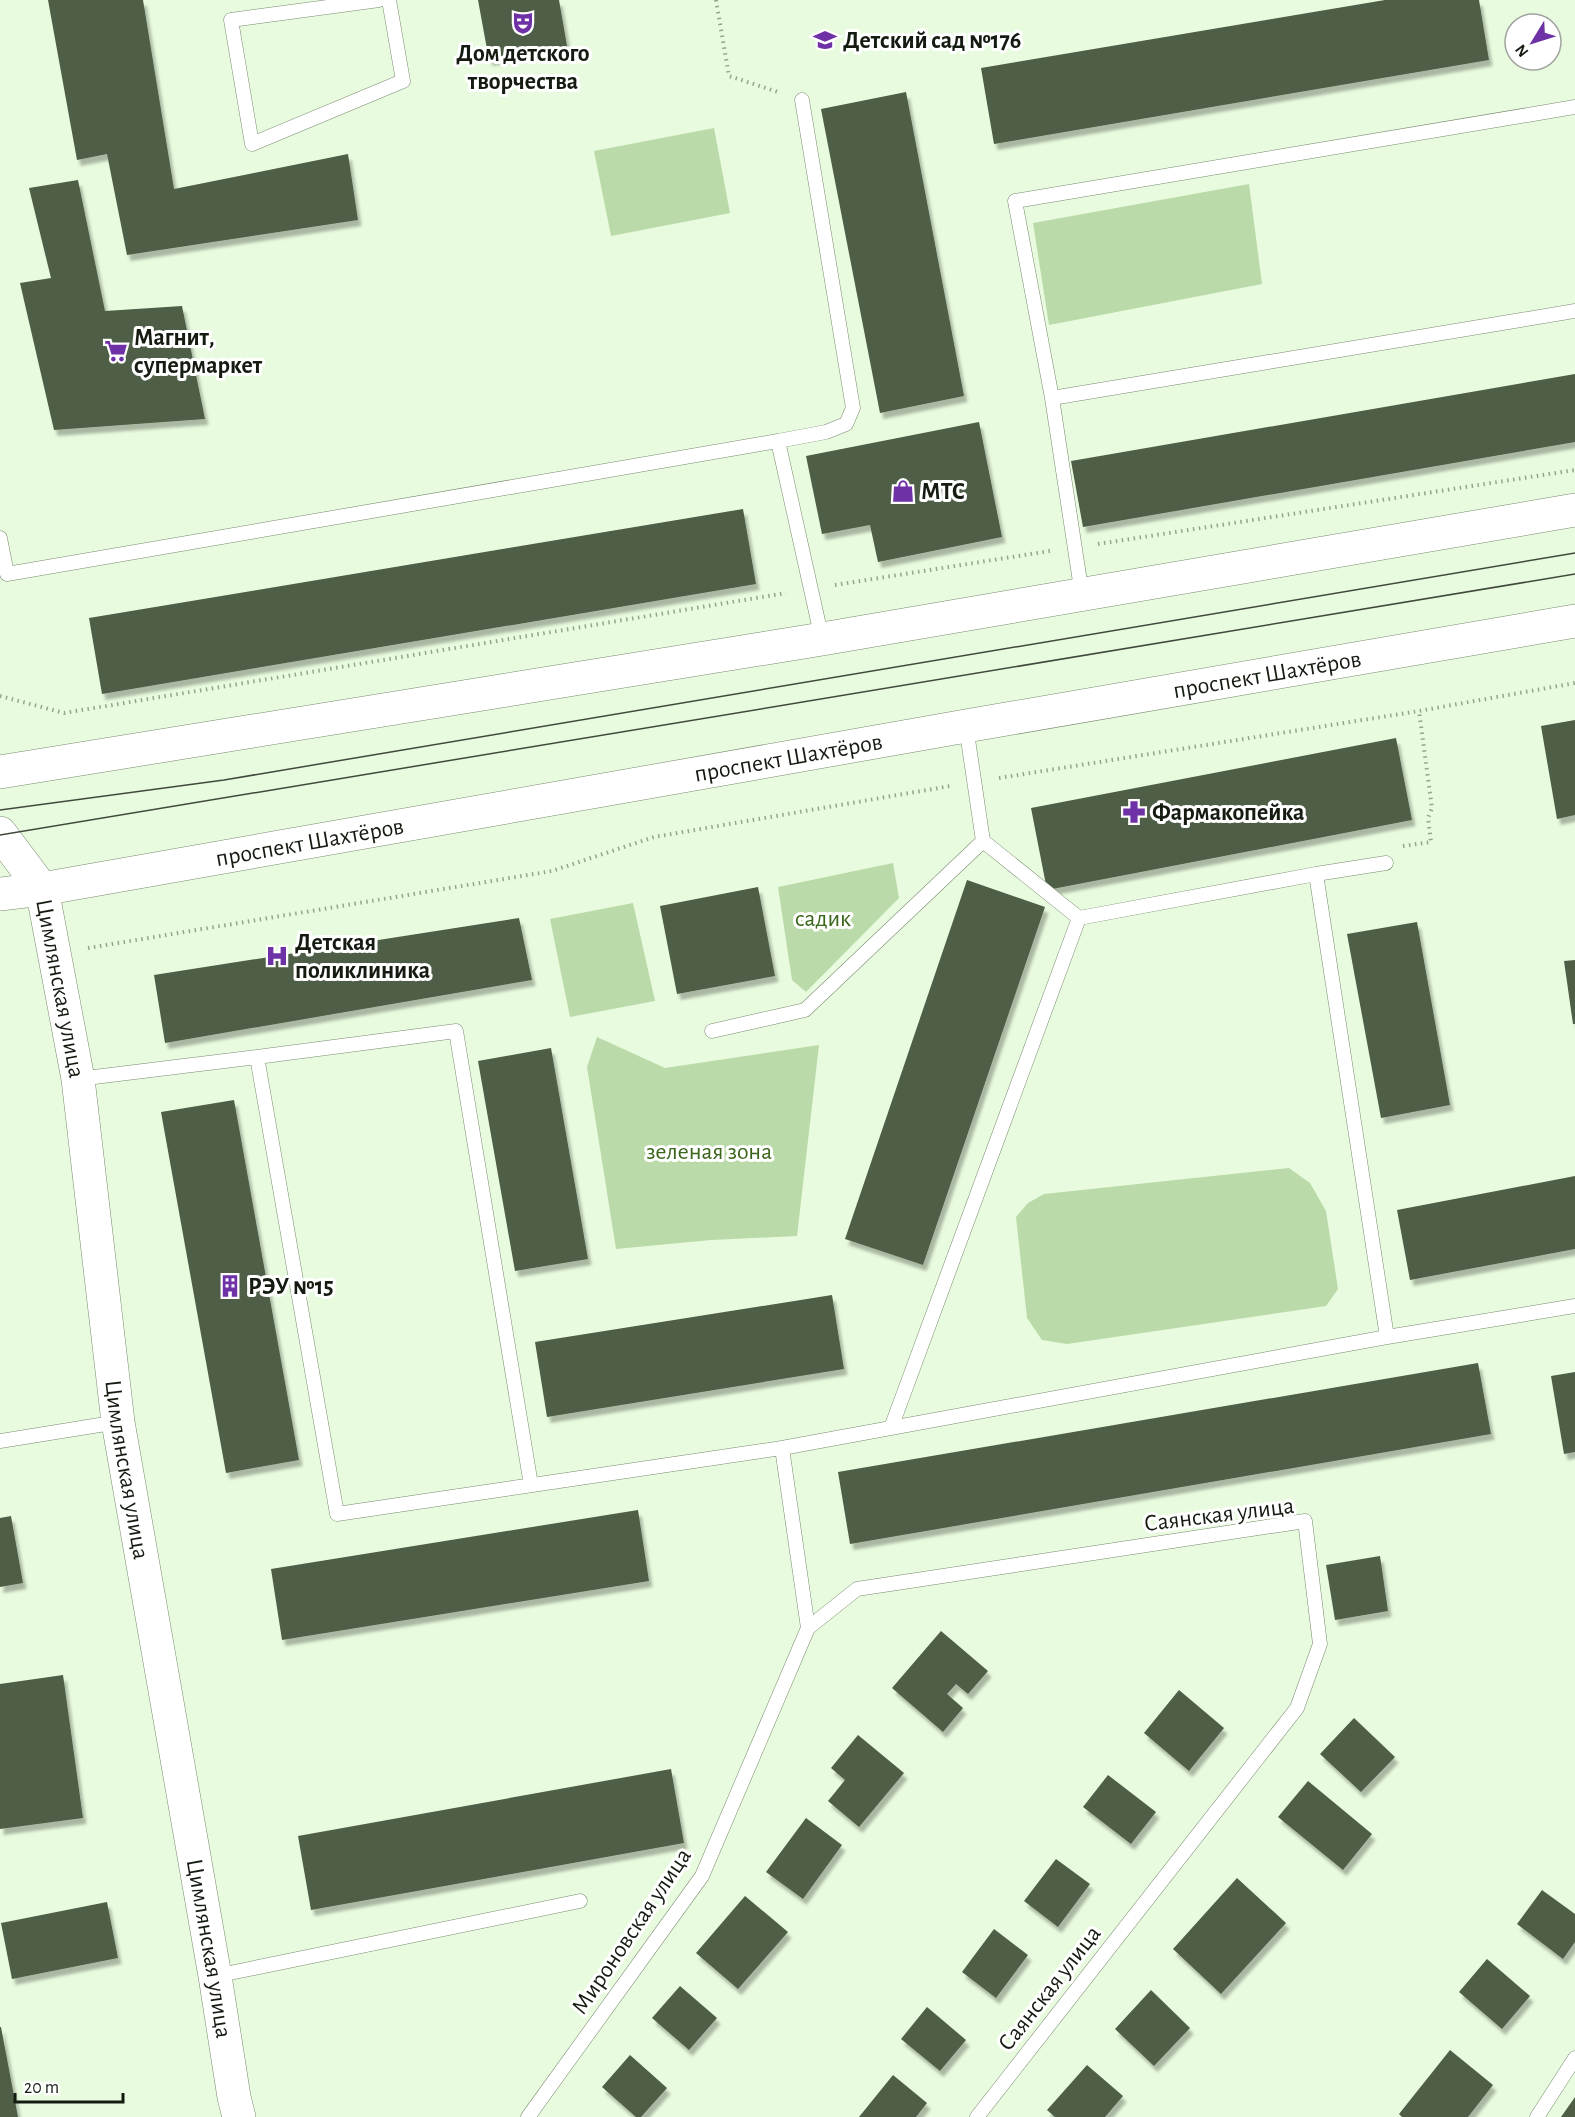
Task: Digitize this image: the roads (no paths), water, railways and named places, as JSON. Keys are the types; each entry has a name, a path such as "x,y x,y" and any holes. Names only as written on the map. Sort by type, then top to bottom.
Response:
{"main road":[{"path":"0,772 822,639 1575,510"},
{"name":"проспект Шахтёров","path":"0,894 42,889 1575,621"},
{"name":"Цимлянская улица","path":"0,833 42,889 78,1079 118,1422 239,2117"}],"lane":[{"path":"379,0 231,20 252,144 403,81 388,0"},
{"path":"0,538 7,574 778,441 826,432 846,424 852,408 802,100"},
{"path":"1082,595 1052,398 1015,201 1575,106"},
{"path":"1052,398 1575,311"},
{"path":"778,441 822,639"},
{"path":"966,726 983,841 1079,918 1386,863"},
{"path":"712,1031 805,1010 983,841"},
{"path":"1316,874 1387,1337"},
{"path":"891,1428 1079,918"},
{"path":"78,1079 456,1031 531,1485"},
{"path":"257,1057 337,1514 782,1448 1387,1337 1575,1306"},
{"path":"0,1441 118,1422"},
{"path":"782,1448 808,1628"},
{"name":"Саянская улица","path":"808,1628 857,1589 1305,1521 1320,1644 1297,1708 977,2117"},
{"name":"Мироновская улица","path":"528,2117 702,1876 808,1628"},
{"path":"216,1976 580,1901"},
{"path":"1537,2117 1575,2058"}],"tram line":[{"path":"0,810 224,780 1575,553"},
{"path":"0,835 1575,574"}],"place":[{"name":"Дом детского творчества","path":"523,23"},
{"name":"Детский сад №176","path":"825,40"},
{"name":"Магнит, супермаркет","path":"116,351"},
{"name":"МТС","path":"903,491"},
{"name":"Фармакопейка","path":"1134,812"},
{"name":"Детская поликлиника","path":"277,956"},
{"name":"РЭУ №15","path":"230,1286"}],"park label":[{"name":"садик","path":"823,918"},
{"name":"зеленая зона","path":"709,1151"}]}
